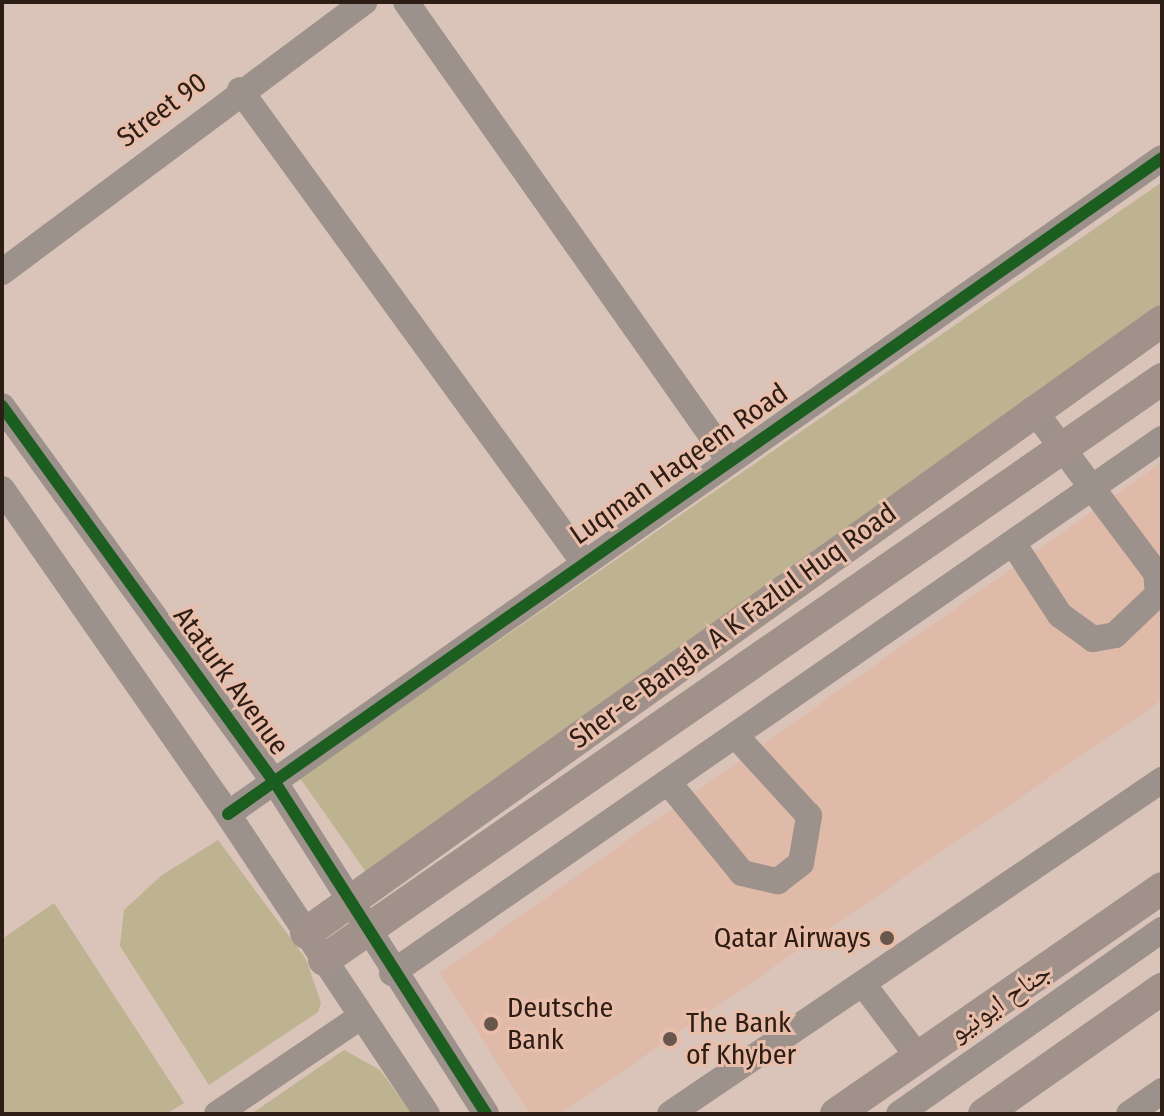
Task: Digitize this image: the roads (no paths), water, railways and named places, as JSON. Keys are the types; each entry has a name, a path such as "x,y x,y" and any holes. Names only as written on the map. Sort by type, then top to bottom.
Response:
{"main road":[{"name":"Sher-e-Bangla A K Fazlul Huq Road","path":"306,933 1033,409 1162,321"},
{"name":"Sher-e-Bangla A K Fazlul Huq Road","path":"324,960 1162,379"},
{"name":"جناح ایونیو","path":"836,1114 1162,888"},
{"path":"984,1114 1162,989"}],"street":[{"name":"Street 90","path":"2,272 240,90 364,2"},
{"path":"406,2 728,459"},
{"path":"240,90 582,560"},
{"name":"Luqman Haqeem Road","path":"228,814 276,784 582,560 1162,158"},
{"name":"Ataturk Avenue","path":"2,406 276,784 392,973 486,1114"},
{"path":"1013,543 1060,615 1093,639 1115,635 1158,594 1156,573 1033,409"},
{"path":"392,973 1162,439"},
{"path":"2,489 228,814 427,1114"},
{"path":"668,782 742,873 778,881 801,863 809,816 736,736"},
{"path":"670,1114 1162,780"},
{"path":"899,1114 1162,930"},
{"path":"863,984 919,1058"},
{"path":"217,1114 360,1017"},
{"path":"1129,1114 1162,1091"}],"place":[{"name":"Qatar Airways","path":"887,938"},
{"name":"Deutsche Bank","path":"491,1024"},
{"name":"The Bank of Khyber","path":"670,1039"}]}
